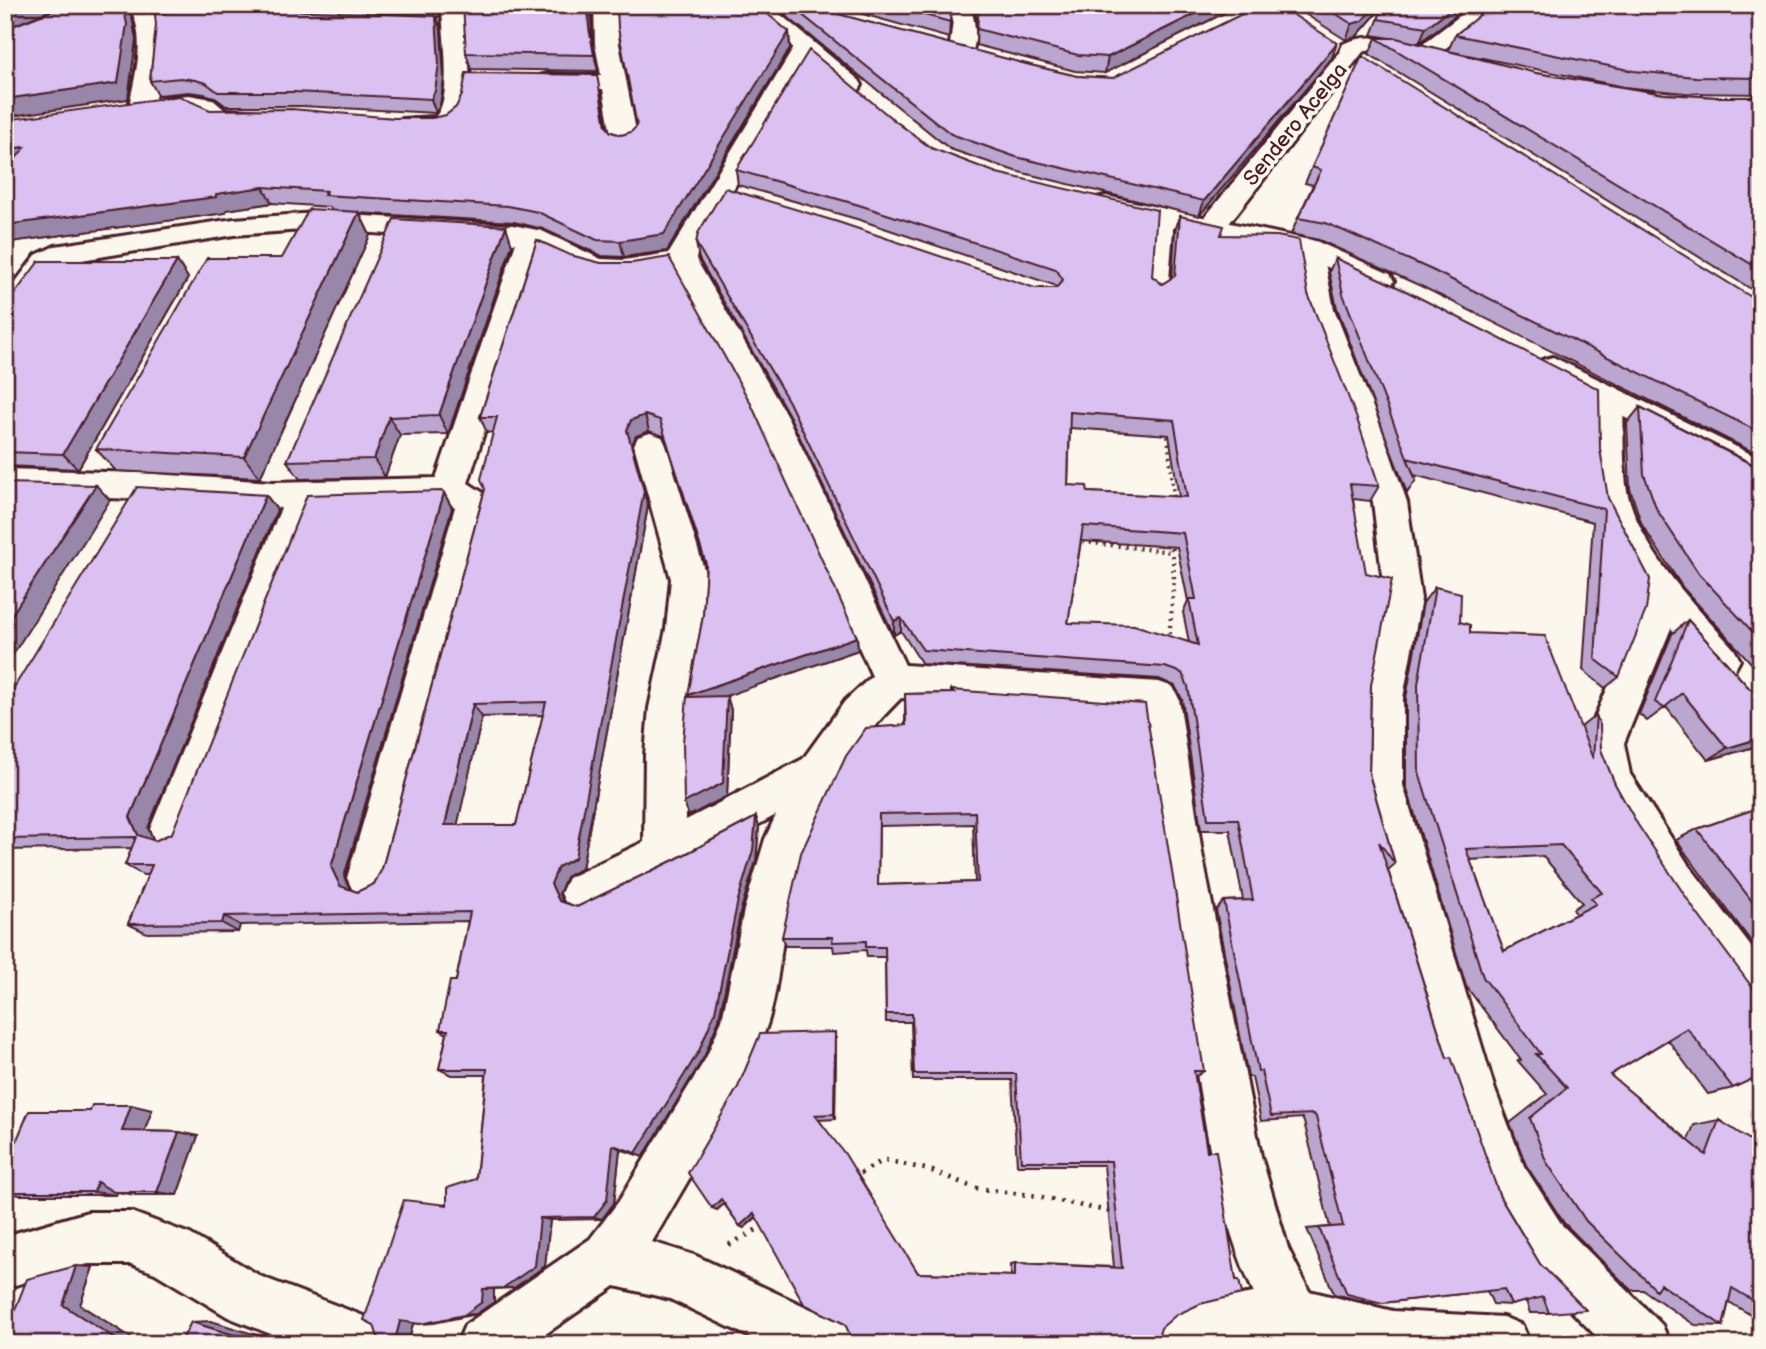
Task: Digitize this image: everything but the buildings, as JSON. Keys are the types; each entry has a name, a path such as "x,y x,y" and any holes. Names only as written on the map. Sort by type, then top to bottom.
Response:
{"street":[{"path":"605,5 607,44 625,141"},
{"path":"755,5 868,100"},
{"path":"959,5 964,20 961,53"},
{"path":"1424,54 1486,6"},
{"path":"149,17 152,36 130,109 189,102 203,104 219,117 288,116"},
{"path":"390,122 444,123 450,118 454,110 458,79 448,17"},
{"path":"1328,40 1375,69"},
{"name":"Sendero Acelga","path":"1210,229 1356,45 1378,44 1450,61"},
{"path":"936,45 988,60"},
{"path":"805,49 732,195 684,248 682,259 772,418 893,681"},
{"path":"458,79 484,80"},
{"path":"524,80 616,82"},
{"path":"1077,197 1210,229 1308,248 1400,291"},
{"path":"5,317 46,261 55,255 234,227 316,221 387,236 532,237 591,266 636,268 682,259"},
{"path":"215,262 234,227"},
{"path":"449,490 532,237"},
{"path":"1308,248 1319,309 1367,433 1390,502 1403,599 1383,698 1382,785 1471,1090 1504,1181 1543,1244 1643,1344"},
{"path":"1534,359 1761,474"},
{"path":"1607,396 1611,497 1627,535 1659,589 1746,688"},
{"path":"650,444 689,579 685,629 669,708 665,853"},
{"path":"5,482 96,473 139,486 449,490 461,494 473,503 369,878"},
{"path":"118,521 139,486"},
{"path":"171,829 286,487"},
{"path":"1659,589 1654,624 1604,743 1611,780 1674,879 1761,999"},
{"path":"484,1344 608,1258 638,1219 723,1075 745,1020 766,911 786,839 817,772 859,713 893,681 1159,699 1181,853 1236,1156 1264,1255 1292,1314"},
{"path":"583,893 665,853 817,772"},
{"path":"5,1262 88,1238 131,1238 171,1253 247,1298 368,1344"},
{"path":"608,1258 676,1274 826,1344"},
{"path":"1175,1344 1205,1328 1292,1314 1394,1338 1503,1344"}],"lane":[{"path":"1158,292 1165,217"}],"path":[{"path":"1167,421 1174,514"},
{"path":"1159,699 1169,637 1174,579 1173,539"},
{"path":"1068,540 1172,552"},
{"path":"1174,579 1187,580"},
{"path":"847,1181 884,1160 930,1170 975,1188 1036,1196 1116,1213"},
{"path":"676,1274 773,1221"}]}
